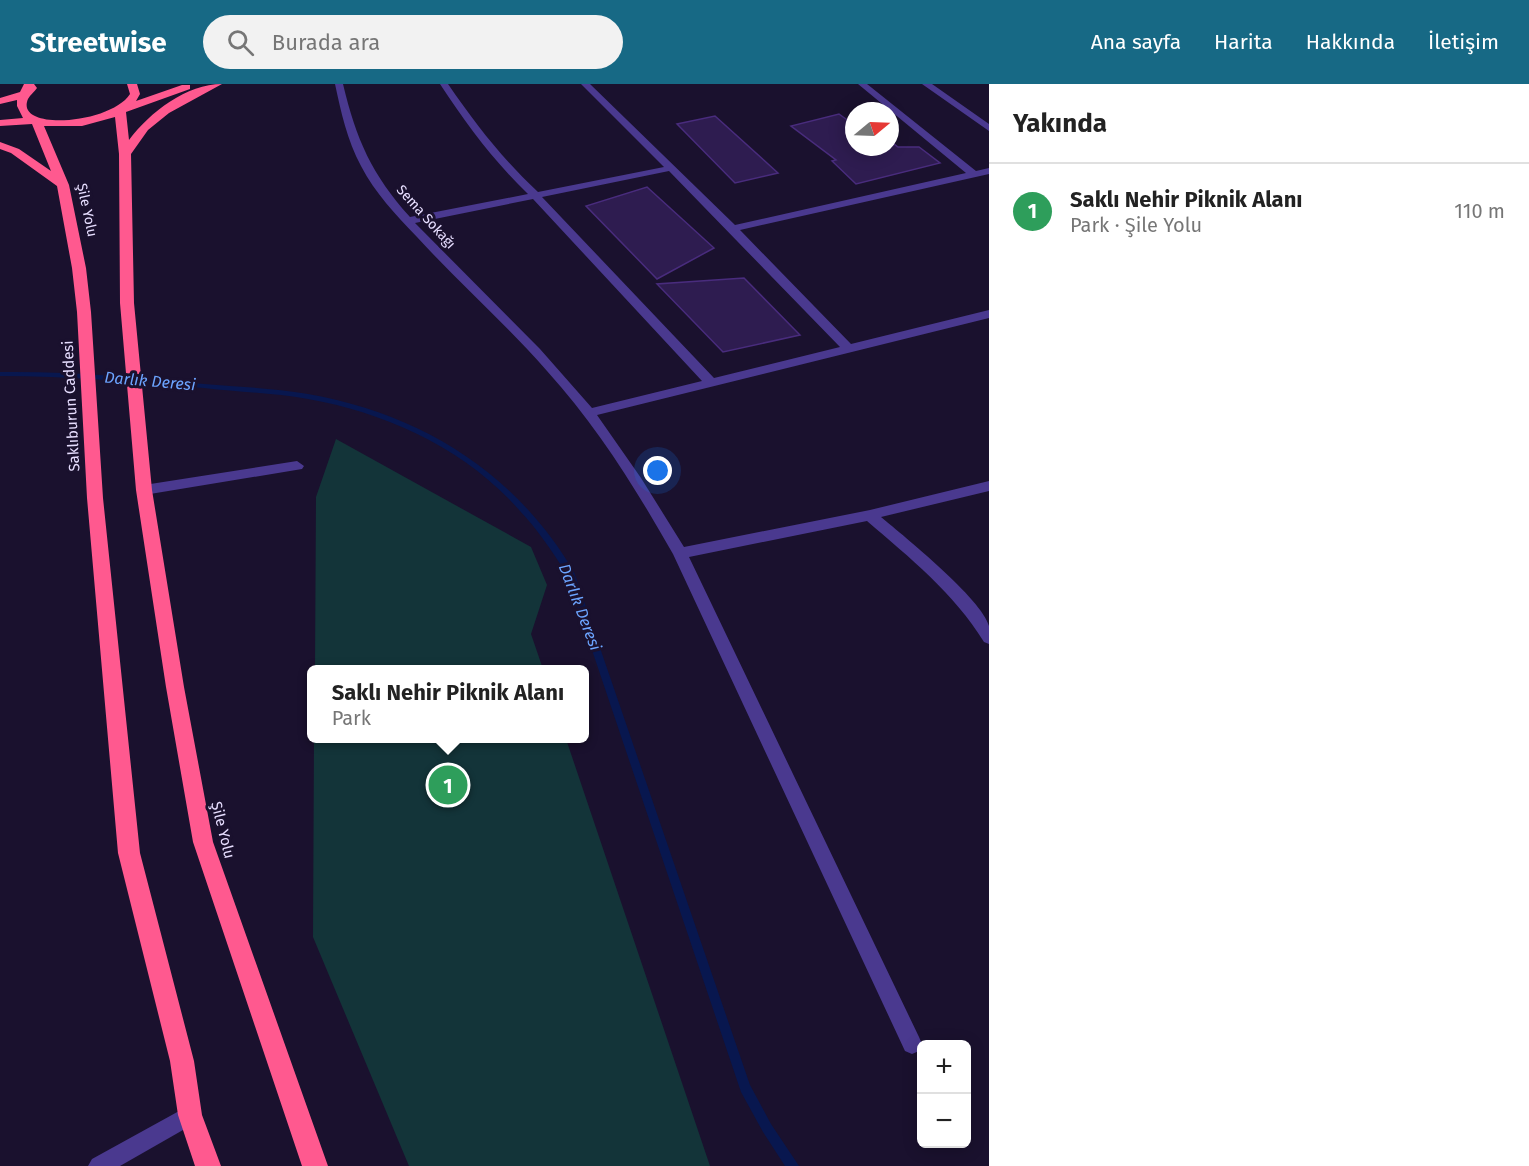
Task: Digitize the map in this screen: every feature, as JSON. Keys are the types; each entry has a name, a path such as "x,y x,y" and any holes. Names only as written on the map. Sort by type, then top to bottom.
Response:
{"highway":[{"path":"0,101 39,84"},
{"path":"120,111 130,103 135,94 132,84"},
{"path":"0,123 36,120 69,124 96,120 197,84"},
{"path":"125,154 139,132 155,116 170,105 218,84"},
{"name":"Şile Yolu","path":"27,89 22,108 27,115 36,120 63,185 79,268 84,312"},
{"path":"120,111 125,154 127,303 144,490"},
{"path":"0,145 15,151 63,185"},
{"name":"Saklıburun Caddesi","path":"84,312 95,498 129,853 182,1061 190,1115"},
{"name":"Şile Yolu","path":"144,490 175,687 203,842 315,1166"},
{"path":"190,1115 208,1166"}],"street":[{"name":"Sema Sokağı","path":"339,84 348,120 366,166 389,201 436,253 530,345 590,413 636,480 680,553 912,1044"},
{"path":"444,84 500,161 534,194 711,383"},
{"path":"585,84 733,229 849,349"},
{"path":"862,84 972,173"},
{"path":"926,84 989,128"},
{"path":"408,221 671,168"},
{"path":"733,229 972,173 989,171"},
{"path":"590,413 989,314"},
{"path":"144,490 297,466"},
{"path":"680,553 870,515 989,486"},
{"path":"870,515 957,594 972,611 989,638"},
{"path":"99,1166 190,1115"}],"green space":[{"path":"336,439 531,547 547,585 531,634 542,665 315,665 316,497"},
{"path":"314,743 567,743 710,1166 409,1166 313,937"}],"building":[{"path":"839,114 845,118 845,156 899,156 899,147 919,147 940,163 856,184 832,161 836,160 791,126"},
{"path":"715,116 778,173 735,183 677,124"},
{"path":"647,187 714,248 657,279 586,206"},
{"path":"744,278 800,335 723,352 657,284"}],"waterway":[{"name":"Darlık Deresi","path":"0,374 102,377 277,392 321,399 361,409 433,438 465,458 495,481 547,538 570,572 745,1088 767,1128 793,1166"}],"place":[{"name":"Saklı Nehir Piknik Alanı","path":"448,785"}]}
